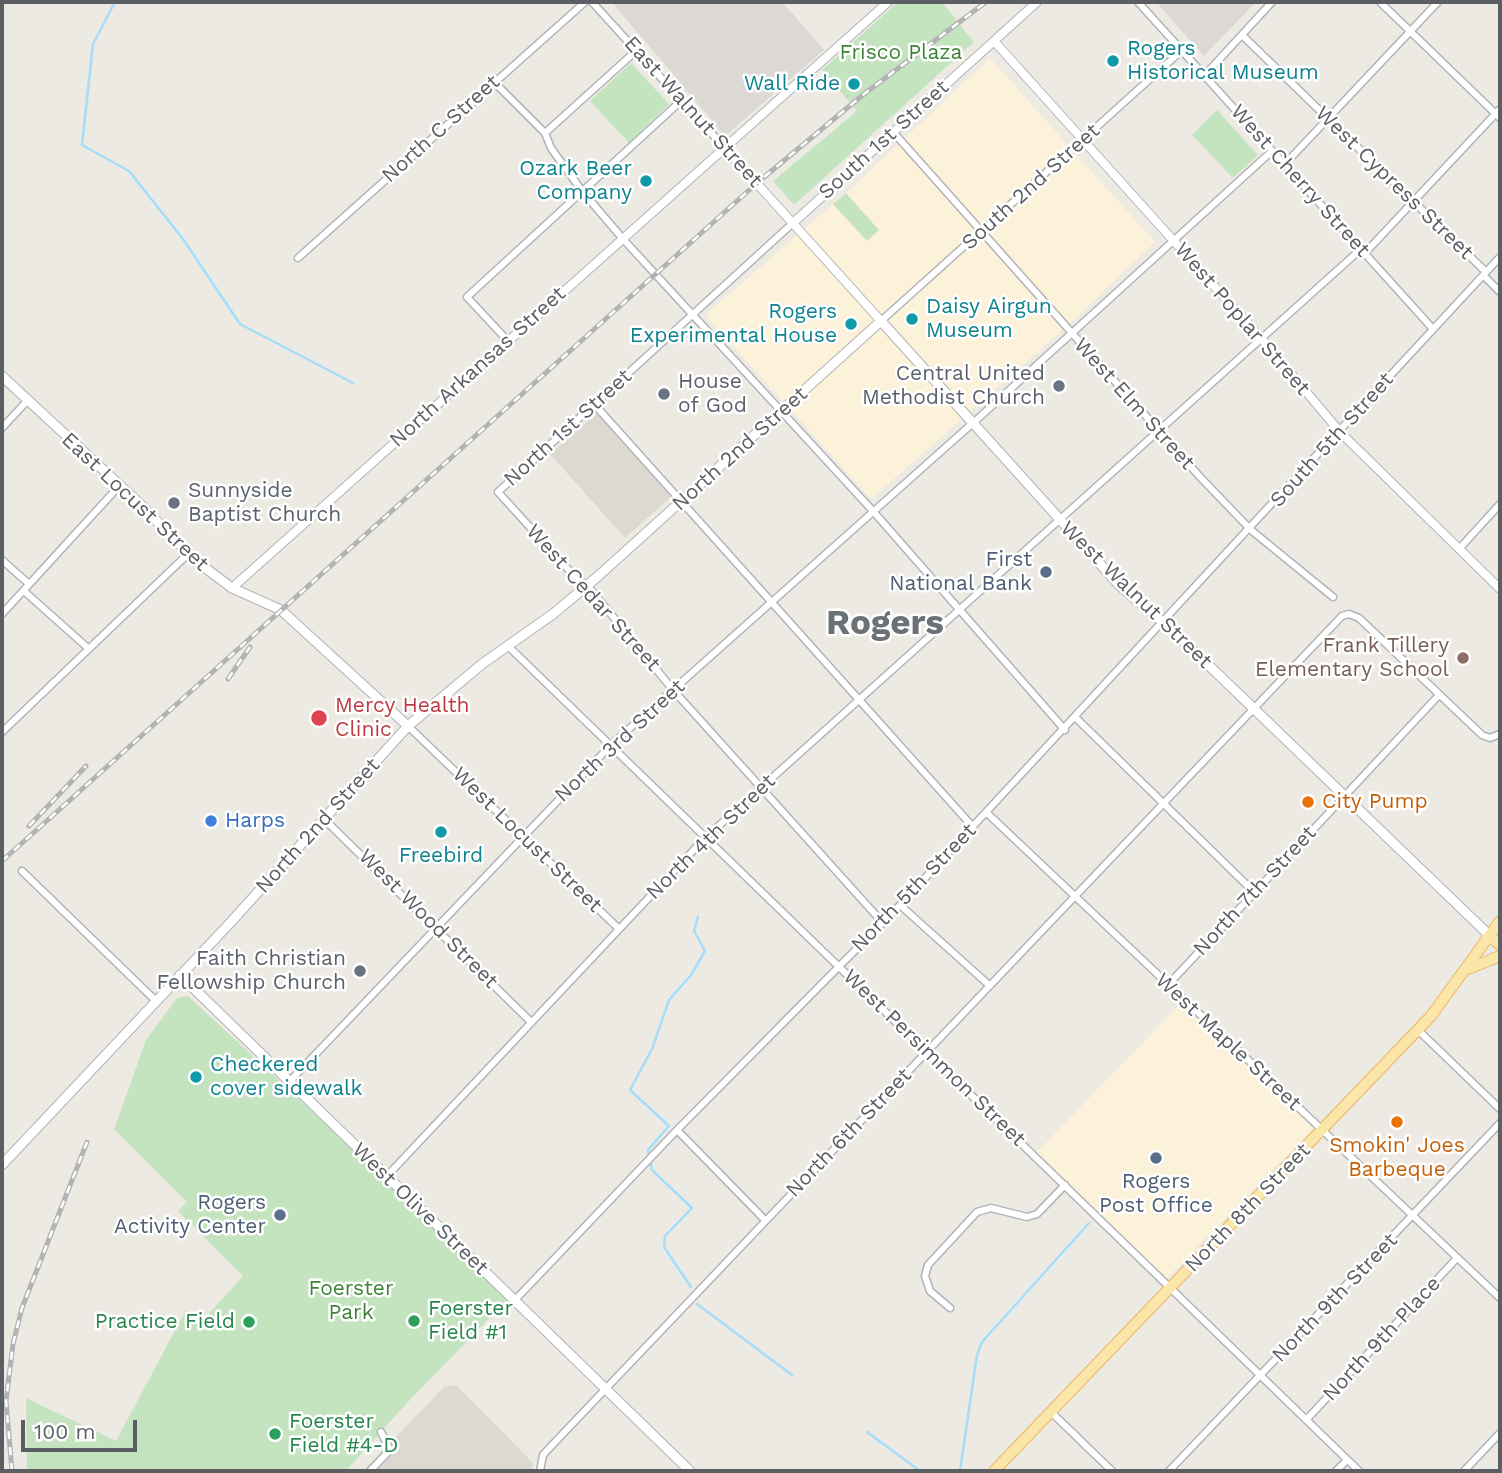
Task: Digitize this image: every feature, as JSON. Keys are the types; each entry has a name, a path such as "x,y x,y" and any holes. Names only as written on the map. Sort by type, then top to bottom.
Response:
{"main road":[{"name":"North 2nd Street","path":"2,1165 408,726 446,692 587,585 881,321"},
{"name":"West Walnut Street","path":"881,321 1120,586 1163,623 1500,945"},
{"name":"East Locust Street","path":"2,376 189,553 232,588 281,610"},
{"name":"West Locust Street","path":"281,610 408,726"},
{"name":"North 8th Street","path":"993,1471 1418,1030 1500,921"},
{"path":"1464,971 1500,956"},
{"name":"West Olive Street","path":"180,975 690,1471"}],"street":[{"name":"North C Street","path":"298,257 585,2"},
{"name":"East Walnut Street","path":"592,2 794,222"},
{"name":"North Arkansas Street","path":"232,588 888,2"},
{"name":"South 1st Street","path":"794,222 1037,2"},
{"name":"West Cherry Street","path":"1138,2 1433,329"},
{"path":"1205,76 1272,2"},
{"path":"1380,2 1499,114"},
{"path":"1285,164 1438,2"},
{"name":"West Cypress Street","path":"1242,35 1415,202 1500,292"},
{"name":"West Poplar Street","path":"994,41 1261,338 1340,432 1500,589"},
{"path":"545,133 637,50"},
{"name":"South 2nd Street","path":"881,321 1181,51"},
{"path":"494,82 545,133 551,148 582,191 624,239 872,510 1065,730"},
{"path":"507,340 467,297 682,100"},
{"name":"North 4th Street","path":"386,1177 704,839 1261,338 1363,251 1415,202 1499,114"},
{"name":"West Elm Street","path":"894,133 1157,431 1251,530 1333,597"},
{"name":"North 3rd Street","path":"289,1082 522,835 611,745 872,510 973,423 1272,151"},
{"name":"North 1st Street","path":"498,492 794,222"},
{"name":"West Walnut Street","path":"794,222 881,321"},
{"name":"South 5th Street","path":"1163,623 1500,257"},
{"path":"2,428 27,401"},
{"path":"594,404 973,827"},
{"path":"2,614 120,485"},
{"name":"West Cedar Street","path":"498,492 576,578 587,585 674,691 883,923"},
{"path":"1459,549 1500,504"},
{"path":"2,732 189,553"},
{"path":"2,560 29,584"},
{"path":"24,591 89,649"},
{"name":"North 6th Street","path":"540,1471 543,1455 1342,615 1349,614 1359,618 1439,695"},
{"name":"North 5th Street","path":"515,1300 677,1130 883,923 1163,623"},
{"name":"West Persimmon Street","path":"508,646 704,839 928,1050 1359,1471"},
{"path":"1439,695 1482,735 1490,738 1500,734"},
{"name":"North 7th Street","path":"1167,986 1439,695"},
{"path":"1076,718 1254,892"},
{"name":"West Locust Street","path":"408,726 618,928"},
{"name":"West Maple Street","path":"987,813 1500,1298"},
{"name":"West Wood Street","path":"324,819 530,1021"},
{"path":"22,871 156,1001"},
{"path":"900,905 989,985"},
{"path":"1418,1030 1500,1109"},
{"name":"North 9th Street","path":"1170,1471 1500,1124"},
{"path":"677,1130 765,1220"},
{"path":"950,1308 930,1291 925,1276 928,1265 977,1212 991,1208 1027,1217 1037,1214 1065,1185"},
{"name":"North 9th Place","path":"1307,1419 1457,1258"},
{"path":"1050,1411 1112,1471"},
{"path":"370,1471 390,1450 382,1432"},
{"path":"1464,1471 1500,1433"},
{"path":"1336,1471 1347,1460"}],"shaded area":[{"path":"612,2 786,2 784,4 824,50 725,136"},
{"path":"1156,2 1256,2 1204,56"},
{"path":"990,58 1155,242 1066,327 871,499 705,315 833,204 867,241 878,230 846,193"},
{"path":"598,412 671,497 625,538 550,454"},
{"path":"1183,1001 1314,1128 1164,1281 1037,1152"},
{"path":"456,1385 533,1463 532,1471 363,1471 444,1387"}],"green space":[{"name":"Frisco Plaza","path":"898,2 942,2 974,42 794,205 773,181 857,111 822,70"},
{"path":"631,63 669,104 629,143 590,101"},
{"path":"1217,110 1258,155 1233,178 1192,135"},
{"path":"846,193 879,230 867,241 833,204"},
{"name":"Foerster Park","path":"188,996 511,1296 405,1405 346,1471 27,1471 26,1398 116,1441 186,1310 202,1321 243,1276 178,1211 187,1202 114,1129 146,1040 177,998"}],"waterway":[{"path":"115,2 93,44 82,145 129,171 183,239 240,324 353,383"},
{"path":"691,1287 664,1247 665,1236 692,1208 652,1170 648,1150 669,1126 630,1090 652,1049 669,1000 691,975 705,951 694,931 698,917"},
{"path":"960,1471 977,1355 982,1342 1089,1223"},
{"path":"697,1304 792,1375"},
{"path":"867,1432 920,1471"}],"railway":[{"path":"2,861 757,183 864,94 986,2"},
{"path":"228,679 250,647"},
{"path":"29,826 86,766"},
{"path":"12,1471 6,1401 13,1344 22,1308 87,1142"}],"place":[{"name":"Rogers Historical Museum","path":"1113,61"},
{"name":"Wall Ride","path":"854,84"},
{"name":"Ozark Beer Company","path":"646,181"},
{"name":"Daisy Airgun Museum","path":"912,319"},
{"name":"Rogers Experimental House","path":"851,324"},
{"name":"Central United Methodist Church","path":"1059,386"},
{"name":"House of God","path":"664,394"},
{"name":"Sunnyside Baptist Church","path":"174,503"},
{"name":"First National Bank","path":"1046,572"},
{"name":"Frank Tillery Elementary School","path":"1463,658"},
{"name":"Mercy Health Clinic","path":"319,718"},
{"name":"City Pump","path":"1308,802"},
{"name":"Harps","path":"211,821"},
{"name":"Freebird","path":"441,832"},
{"name":"Faith Christian Fellowship Church","path":"360,971"},
{"name":"Checkered cover sidewalk","path":"196,1077"},
{"name":"Smokin' Joes Barbeque","path":"1397,1122"},
{"name":"Rogers Post Office","path":"1156,1158"},
{"name":"Rogers Activity Center","path":"280,1215"},
{"name":"Foerster Field #1","path":"414,1321"},
{"name":"Practice Field","path":"249,1322"},
{"name":"Foerster Field #4-D","path":"275,1434"}],"district":[{"name":"Rogers","path":"885,624"}]}
